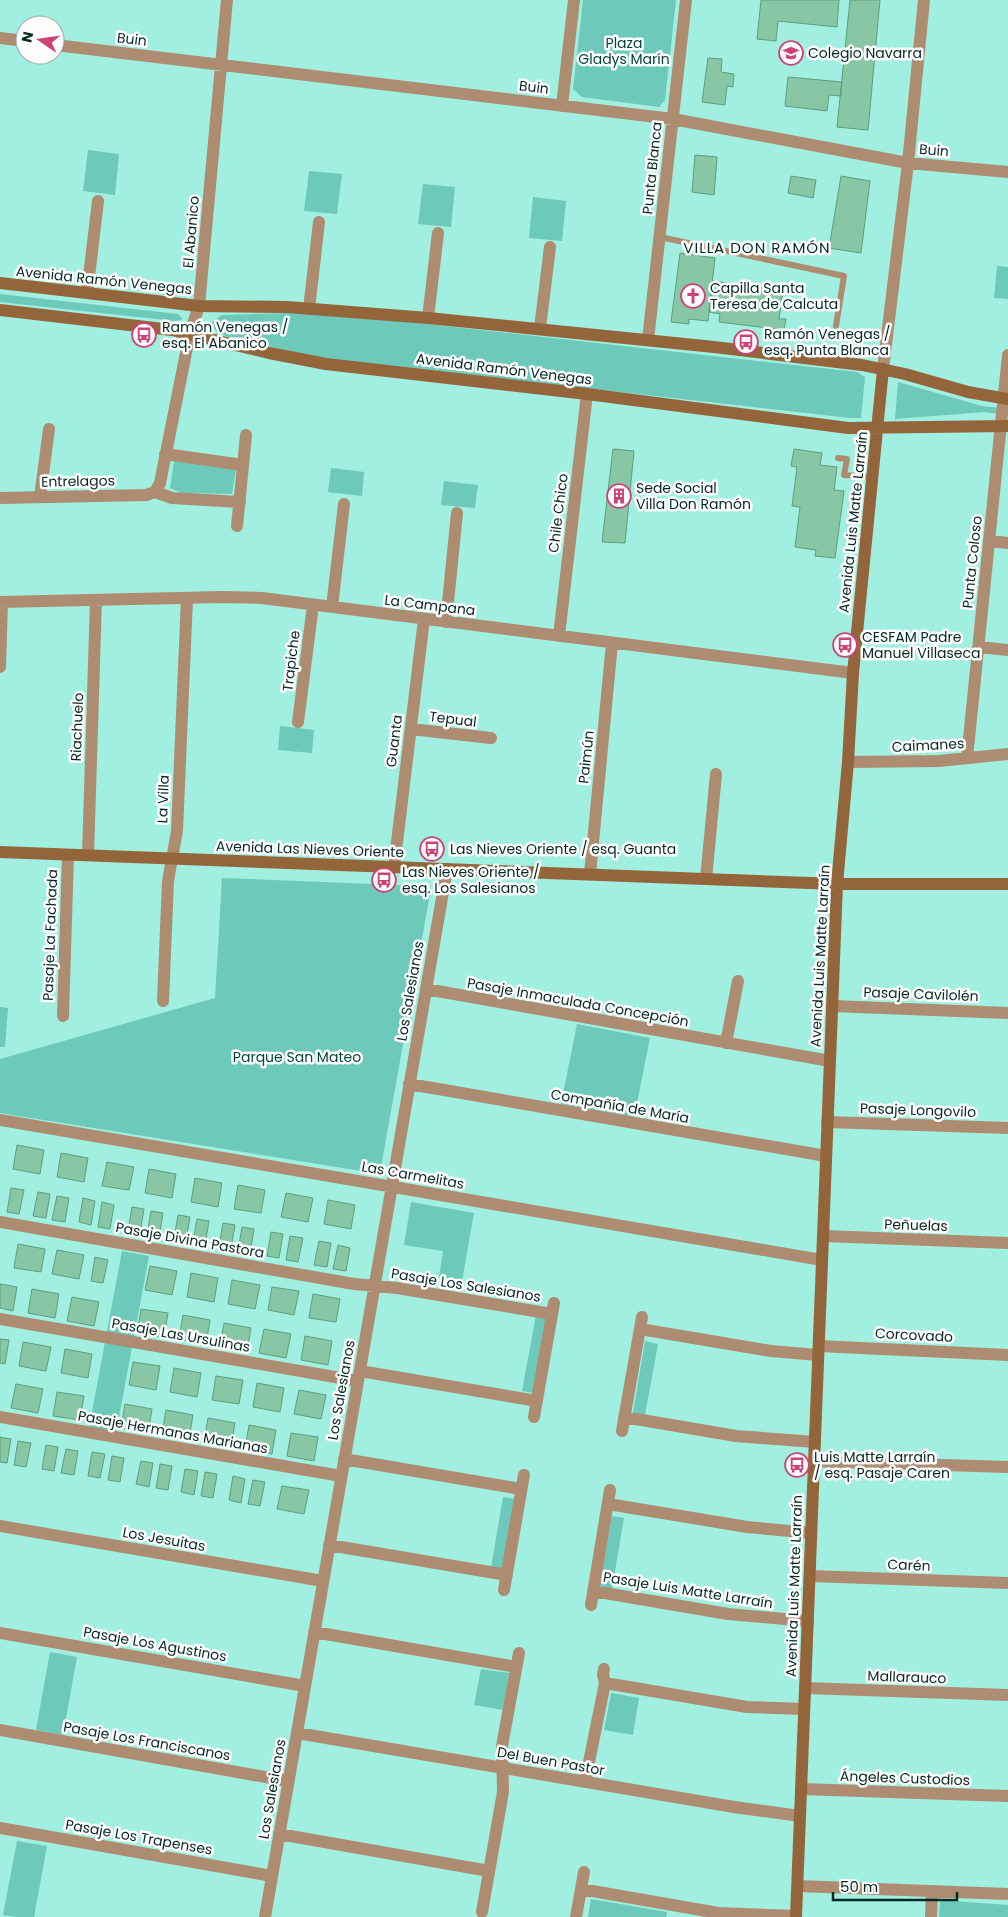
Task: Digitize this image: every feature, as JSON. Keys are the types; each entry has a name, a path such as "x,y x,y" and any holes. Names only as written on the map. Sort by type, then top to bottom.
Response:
{"street":[{"name":"El Abanico","path":"155,492 160,483 190,333 199,306 227,0"},
{"path":"562,106 574,0"},
{"name":"Punta Blanca","path":"648,340 686,0"},
{"name":"Avenida Luis Matte Larraín","path":"796,1916 837,884 854,673 883,369 908,163 924,0"},
{"path":"0,38 15,40"},
{"name":"Buin","path":"65,46 673,119 908,163 1008,172"},
{"path":"87,294 98,201"},
{"path":"309,308 319,222"},
{"path":"428,318 438,233"},
{"path":"540,328 550,247"},
{"name":"Avenida Ramón Venegas","path":"0,284 199,306 309,308 540,328 842,362 883,369 968,392 1006,399"},
{"name":"Avenida Ramón Venegas","path":"0,310 190,333 278,355 326,364 587,394 856,428 878,426 1005,426"},
{"name":"Punta Coloso","path":"967,758 990,541 1005,426 1008,355"},
{"name":"Chile Chico","path":"559,636 587,394"},
{"path":"40,497 49,429"},
{"path":"237,526 246,434"},
{"path":"165,454 243,465"},
{"path":"155,492 172,498 240,502"},
{"name":"Entrelagos","path":"0,498 146,495 155,492"},
{"path":"332,607 344,504"},
{"path":"446,622 457,513"},
{"path":"990,541 1008,543"},
{"name":"La Campana","path":"1,602 248,597 854,673"},
{"name":"La Villa","path":"163,1001 168,881 177,831 187,598"},
{"name":"Riachuelo","path":"88,856 96,600"},
{"path":"0,667 1,602"},
{"name":"Trapiche","path":"298,722 313,605"},
{"name":"Guanta","path":"394,867 424,619"},
{"name":"Paimún","path":"590,874 612,643"},
{"path":"978,647 1008,650"},
{"name":"Tepual","path":"411,729 491,738"},
{"name":"Caimanes","path":"848,762 911,762 1008,754"},
{"path":"706,879 716,774"},
{"name":"Avenida Las Nieves Oriente","path":"0,852 837,884 1008,884"},
{"name":"Pasaje La Fachada","path":"63,1016 68,855"},
{"name":"Los Salesianos","path":"265,1917 447,869"},
{"path":"726,1043 738,981"},
{"name":"Pasaje Inmaculada Concepción","path":"426,989 830,1061"},
{"name":"Pasaje Cavilolén","path":"832,1006 1008,1013"},
{"name":"Compañía de María","path":"409,1084 826,1156"},
{"name":"Las Carmelitas","path":"0,1120 822,1260"},
{"name":"Pasaje Longovilo","path":"828,1122 1008,1128"},
{"name":"Pasaje Divina Pastora","path":"0,1222 374,1286"},
{"name":"Peñuelas","path":"823,1236 1008,1243"},
{"name":"Pasaje Los Salesianos","path":"374,1286 553,1309 534,1417"},
{"name":"Pasaje Las Ursulinas","path":"0,1319 359,1376"},
{"path":"622,1431 641,1323 763,1350 818,1350"},
{"name":"Corcovado","path":"818,1350 1008,1355"},
{"path":"359,1376 536,1401"},
{"path":"624,1417 736,1436 815,1442"},
{"name":"Pasaje Hermanas Marianas","path":"0,1418 341,1476"},
{"path":"344,1459 522,1489"},
{"path":"814,1461 1008,1467"},
{"path":"504,1590 524,1475"},
{"name":"Pasaje Luis Matte Larraín","path":"591,1605 610,1490"},
{"path":"608,1504 747,1527 812,1533"},
{"name":"Los Jesuitas","path":"0,1526 323,1581"},
{"path":"329,1545 507,1575"},
{"name":"Carén","path":"810,1576 1008,1583"},
{"name":"Pasaje Luis Matte Larraín","path":"593,1591 728,1614 808,1621"},
{"path":"314,1632 516,1667"},
{"name":"Pasaje Los Agustinos","path":"0,1633 305,1686"},
{"path":"482,1912 503,1792 502,1746 519,1653"},
{"path":"585,1782 605,1683 604,1669"},
{"path":"605,1683 747,1707 804,1709"},
{"name":"Mallarauco","path":"805,1688 1008,1695"},
{"name":"Pasaje Los Franciscanos","path":"0,1730 288,1781"},
{"name":"Del Buen Pastor","path":"297,1733 734,1807 800,1816"},
{"name":"Ángeles Custodios","path":"801,1789 1008,1796"},
{"name":"Pasaje Los Trapenses","path":"0,1828 272,1876"},
{"path":"279,1834 489,1871"},
{"path":"576,1917 584,1872"},
{"path":"798,1886 1008,1894"},
{"path":"581,1889 676,1911 796,1916"},
{"path":"930,1917 932,1891"}],"lane":[{"path":"660,237 844,276 836,326"},
{"path":"838,458 847,459 844,475 873,477"}],"green space":[{"name":"Plaza Gladys Marín","path":"583,0 676,0 665,100 659,107 582,97 573,89"},
{"path":"88,150 119,154 115,195 83,191"},
{"path":"309,171 342,174 337,214 304,211"},
{"path":"423,184 455,187 451,227 418,224"},
{"path":"533,197 566,201 562,241 529,238"},
{"path":"997,266 1008,267 1008,299 994,298"},
{"path":"0,294 178,314 183,319 175,321 0,302"},
{"path":"319,312 857,372 865,377 861,418 317,358 218,334 211,323 221,315"},
{"path":"898,382 982,406 1008,409 1008,415 984,412 895,419"},
{"path":"174,461 236,469 232,494 182,493 170,488"},
{"path":"331,468 364,472 362,496 328,492"},
{"path":"444,481 478,485 475,508 441,505"},
{"path":"280,726 314,730 312,753 278,750"},
{"name":"Parque San Mateo","path":"222,878 422,886 430,894 381,1167 374,1173 0,1113 0,1059 215,998"},
{"path":"0,1007 8,1008 5,1047 0,1047"},
{"path":"577,1024 650,1038 634,1118 561,1104"},
{"path":"411,1202 474,1213 462,1281 439,1277 443,1251 404,1245"},
{"path":"122,1251 149,1256 116,1433 89,1428"},
{"path":"536,1315 548,1317 534,1393 522,1391"},
{"path":"645,1341 658,1344 645,1415 633,1413"},
{"path":"503,1497 515,1499 503,1570 491,1568"},
{"path":"612,1516 624,1518 612,1589 600,1587"},
{"path":"50,1652 77,1657 63,1735 36,1730"},
{"path":"481,1669 509,1673 503,1710 474,1705"},
{"path":"611,1693 639,1698 633,1735 604,1730"},
{"path":"17,1841 47,1846 34,1917 3,1915"},
{"path":"591,1899 667,1912 666,1917 588,1917"},
{"path":"940,1900 1008,1905 1008,1917 939,1917"}],"building":[{"path":"761,0 839,0 837,27 778,21 776,41 757,39"},
{"path":"850,0 880,0 868,130 837,127"},
{"path":"708,58 722,59 721,72 734,74 733,87 727,86 725,105 702,102"},
{"path":"788,77 842,82 841,96 829,95 827,111 785,106"},
{"path":"695,155 717,157 714,195 692,192"},
{"path":"791,176 816,180 813,198 788,193"},
{"path":"841,176 870,181 861,253 829,248"},
{"name":"Capilla Santa Teresa de Calcuta","path":"680,253 715,258 708,321 689,319 689,324 671,322"},
{"path":"713,281 783,290 779,319 786,319 784,330 719,322 720,314 709,312"},
{"name":"Sede Social Villa Don Ramón","path":"613,449 634,451 625,543 602,542"},
{"path":"794,449 822,453 820,465 837,467 834,490 844,491 835,558 815,556 816,550 795,547 800,507 792,506 797,467 791,466"},
{"path":"17,1145 44,1150 40,1174 13,1169"},
{"path":"61,1153 88,1158 84,1182 57,1177"},
{"path":"107,1162 134,1167 129,1190 102,1186"},
{"path":"149,1169 176,1174 172,1198 145,1193"},
{"path":"195,1178 222,1183 218,1207 191,1202"},
{"path":"238,1185 265,1190 261,1213 234,1209"},
{"path":"11,1188 24,1190 19,1214 7,1212"},
{"path":"38,1192 50,1194 46,1218 33,1216"},
{"path":"286,1193 313,1198 308,1222 281,1217"},
{"path":"57,1196 69,1198 65,1222 52,1220"},
{"path":"83,1198 95,1201 91,1225 79,1222"},
{"path":"328,1200 355,1205 351,1229 324,1224"},
{"path":"102,1202 114,1205 110,1229 98,1227"},
{"path":"132,1207 144,1209 140,1233 128,1231"},
{"path":"151,1211 163,1213 159,1237 147,1235"},
{"path":"178,1215 190,1217 186,1241 174,1239"},
{"path":"197,1219 209,1221 205,1245 193,1243"},
{"path":"223,1223 235,1225 231,1249 219,1247"},
{"path":"242,1227 254,1229 250,1253 238,1251"},
{"path":"271,1232 283,1234 279,1258 267,1256"},
{"path":"290,1236 303,1238 298,1262 286,1260"},
{"path":"319,1241 331,1243 327,1267 314,1265"},
{"path":"18,1244 45,1249 41,1272 14,1268"},
{"path":"338,1245 350,1248 346,1271 333,1269"},
{"path":"57,1250 84,1255 79,1279 52,1274"},
{"path":"95,1257 108,1260 103,1283 91,1281"},
{"path":"150,1266 177,1271 172,1295 145,1290"},
{"path":"191,1273 218,1278 214,1302 187,1297"},
{"path":"232,1280 260,1285 255,1309 228,1304"},
{"path":"0,1284 17,1287 13,1311 0,1308"},
{"path":"272,1287 299,1291 294,1315 268,1310"},
{"path":"32,1289 59,1294 55,1318 28,1313"},
{"path":"313,1294 340,1299 336,1322 309,1318"},
{"path":"72,1297 99,1302 94,1326 67,1321"},
{"path":"141,1309 168,1313 164,1337 137,1333"},
{"path":"183,1315 210,1320 206,1344 179,1339"},
{"path":"224,1323 251,1328 247,1351 220,1346"},
{"path":"264,1329 291,1334 286,1358 259,1353"},
{"path":"305,1336 332,1341 328,1365 301,1360"},
{"path":"0,1339 9,1340 5,1364 0,1363"},
{"path":"23,1342 51,1347 46,1371 19,1366"},
{"path":"65,1349 92,1354 88,1378 61,1373"},
{"path":"133,1362 160,1366 156,1390 129,1385"},
{"path":"174,1368 201,1373 197,1397 170,1392"},
{"path":"216,1376 243,1380 239,1404 212,1400"},
{"path":"257,1383 284,1388 280,1412 253,1407"},
{"path":"16,1384 43,1389 38,1413 11,1408"},
{"path":"299,1390 326,1395 321,1419 294,1414"},
{"path":"57,1392 84,1396 80,1420 53,1416"},
{"path":"125,1404 152,1409 148,1433 121,1428"},
{"path":"166,1410 193,1415 189,1439 162,1434"},
{"path":"208,1418 235,1423 231,1447 204,1442"},
{"path":"249,1425 276,1430 272,1454 245,1449"},
{"path":"291,1433 318,1437 314,1461 287,1456"},
{"path":"0,1437 11,1439 7,1463 0,1462"},
{"path":"18,1441 31,1443 26,1467 14,1465"},
{"path":"46,1445 58,1447 54,1471 42,1469"},
{"path":"66,1449 78,1451 74,1475 61,1473"},
{"path":"92,1452 105,1454 100,1478 88,1476"},
{"path":"112,1456 124,1458 120,1482 108,1480"},
{"path":"141,1461 153,1463 149,1487 136,1484"},
{"path":"160,1464 172,1466 168,1490 156,1488"},
{"path":"185,1469 198,1471 194,1495 181,1492"},
{"path":"205,1472 217,1474 213,1498 201,1496"},
{"path":"233,1476 245,1479 241,1503 229,1500"},
{"path":"253,1480 265,1482 260,1506 248,1504"},
{"path":"282,1486 309,1490 304,1514 277,1509"}],"place":[{"name":"Colegio Navarra","path":"791,53"},
{"name":"Capilla Santa Teresa de Calcuta","path":"693,296"},
{"name":"Ramón Venegas / esq. El Abanico","path":"144,335"},
{"name":"Ramón Venegas / esq. Punta Blanca","path":"746,342"},
{"name":"Sede Social Villa Don Ramón","path":"619,496"},
{"name":"CESFAM Padre Manuel Villaseca","path":"845,645"},
{"name":"Las Nieves Oriente / esq. Guanta","path":"432,849"},
{"name":"Las Nieves Oriente / esq. Los Salesianos","path":"384,880"},
{"name":"Luis Matte Larraín / esq. Pasaje Caren","path":"797,1465"}],"district":[{"name":"VILLA DON RAMÓN","path":"757,247"}]}
